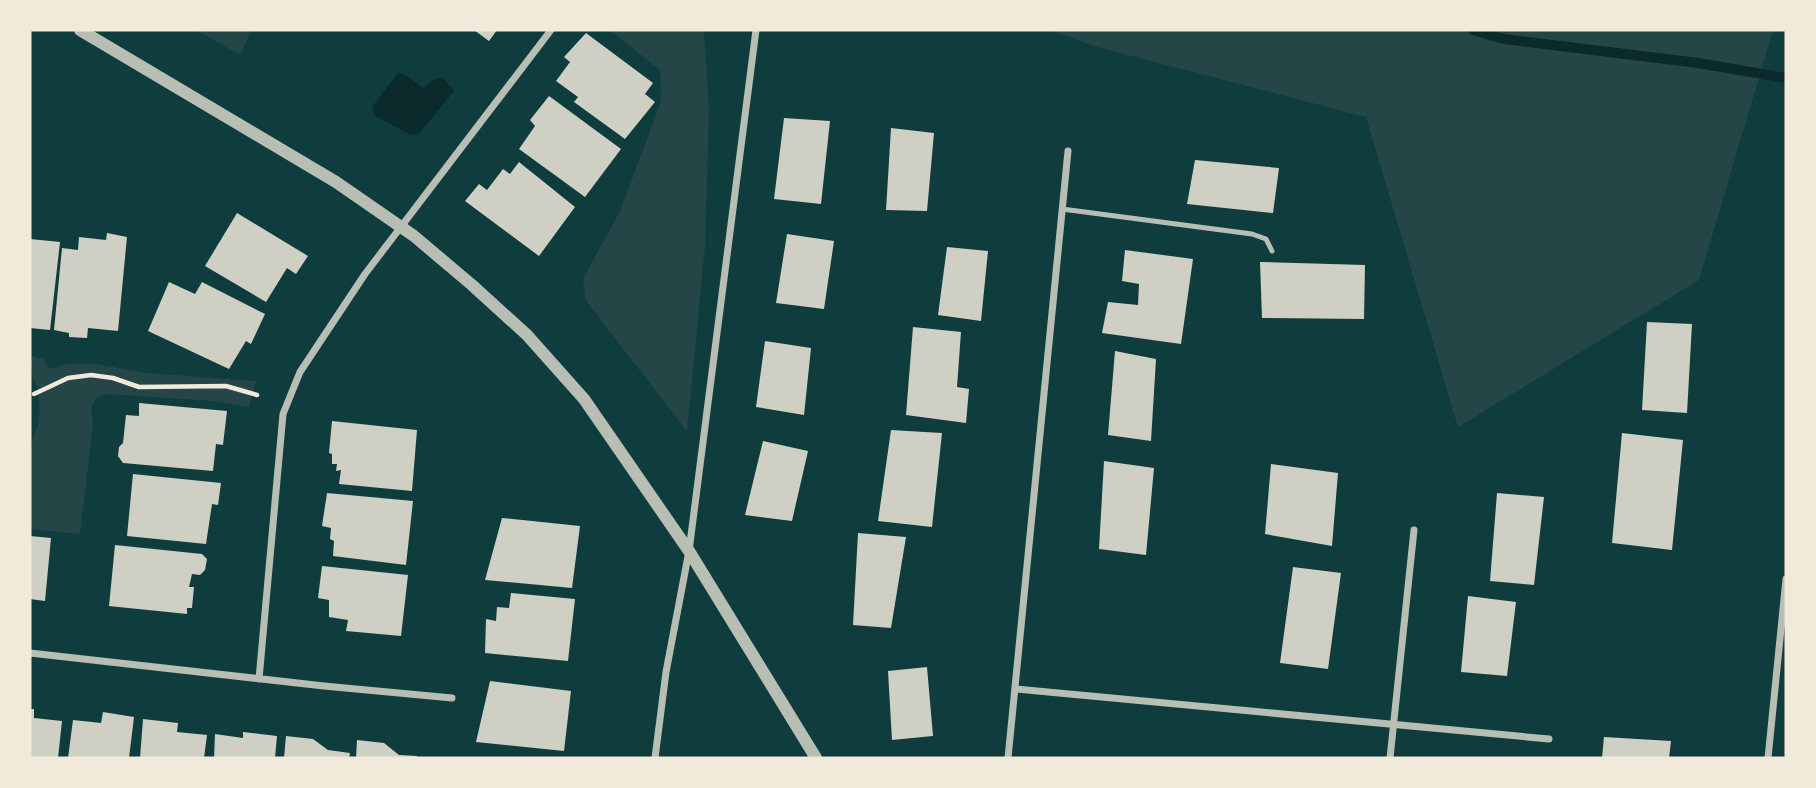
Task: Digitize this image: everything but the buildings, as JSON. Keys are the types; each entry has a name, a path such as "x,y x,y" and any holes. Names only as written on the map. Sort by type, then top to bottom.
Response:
{"street":[{"path":"80,30 336,182 402,227 518,327 584,399 689,551 816,758"},
{"path":"259,679 284,414 300,372 365,274 551,30"},
{"path":"655,758 666,672 689,551 756,30"},
{"path":"1008,758 1068,151"},
{"path":"1390,758 1414,530"},
{"path":"1768,758 1786,579"},
{"path":"30,653 452,698"},
{"path":"1015,689 1549,739"}],"lane":[{"path":"1062,209 1252,234 1266,239 1272,251"}],"path":[{"path":"34,394 68,378 91,375 113,378 139,387 226,386 257,395"}],"shaded area":[{"path":"196,30 251,30 241,55"},
{"path":"610,30 704,30 709,109 705,246 687,431 586,301 583,279 621,209 661,101 660,70"},
{"path":"1050,30 1773,30 1699,280 1458,427 1366,117 1097,47"},
{"path":"398,73 404,74 423,88 442,77 454,91 418,135 409,134 375,116 372,107"},
{"path":"35,356 38,359 43,357 49,369 67,364 97,364 146,373 256,381 249,407 214,401 106,394 100,396 94,402 92,410 93,425 80,534 30,529 30,446 38,425 40,408 37,387 30,370 30,358"}],"waterway":[{"path":"1473,30 1504,39 1698,63 1786,78"}]}
